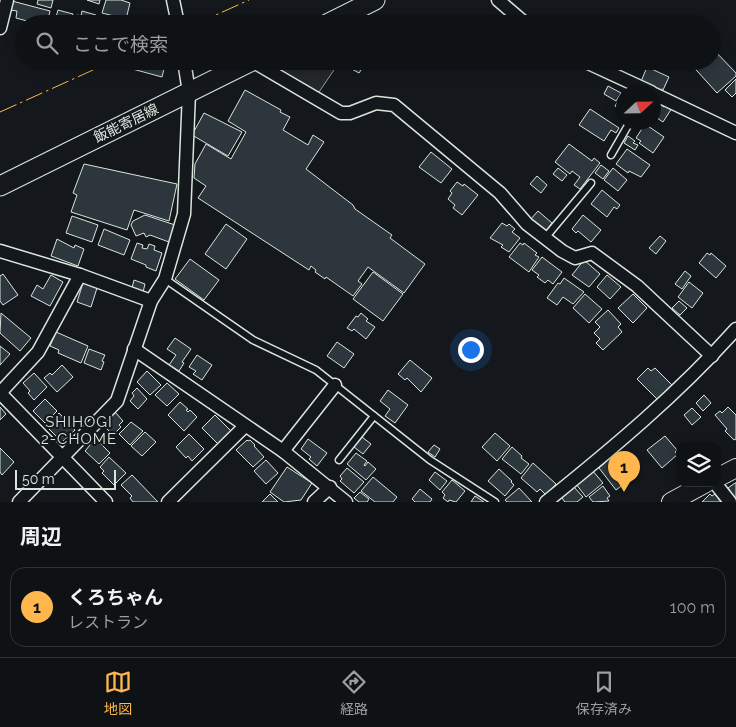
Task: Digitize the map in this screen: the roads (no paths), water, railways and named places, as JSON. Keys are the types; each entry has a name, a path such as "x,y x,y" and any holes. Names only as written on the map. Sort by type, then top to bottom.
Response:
{"main road":[{"path":"345,15 375,0"},
{"name":"飯能寄居線","path":"0,186 234,70"}],"street":[{"path":"0,28 7,0"},
{"path":"173,0 178,15"},
{"path":"498,0 516,15"},
{"path":"19,502 117,401 151,301 165,280 184,214 189,92 185,70"},
{"path":"268,70 342,113 350,113 376,103 394,105 500,193 527,224 562,251 575,258 592,253 636,286 712,356"},
{"path":"603,70 634,85"},
{"path":"661,98 736,133"},
{"path":"0,263 5,253 80,275 151,301"},
{"path":"80,275 38,352 0,393 106,502"},
{"path":"546,502 618,445 712,356 736,329"},
{"path":"134,349 283,451 346,502"},
{"path":"283,451 335,385"},
{"path":"168,502 245,426"},
{"path":"721,476 736,468"},
{"path":"671,502 699,487"},
{"path":"718,487 730,502"},
{"path":"314,502 330,488"}],"lane":[{"path":"611,155 625,130"},
{"path":"545,238 591,183"},
{"path":"165,280 253,340 316,370 430,460 495,502"},
{"path":"339,460 374,416"}],"place":[{"name":"くろちゃん","path":"624,492"}],"district":[{"name":"SHIHOGI 2-CHOME","path":"79,430"}]}
